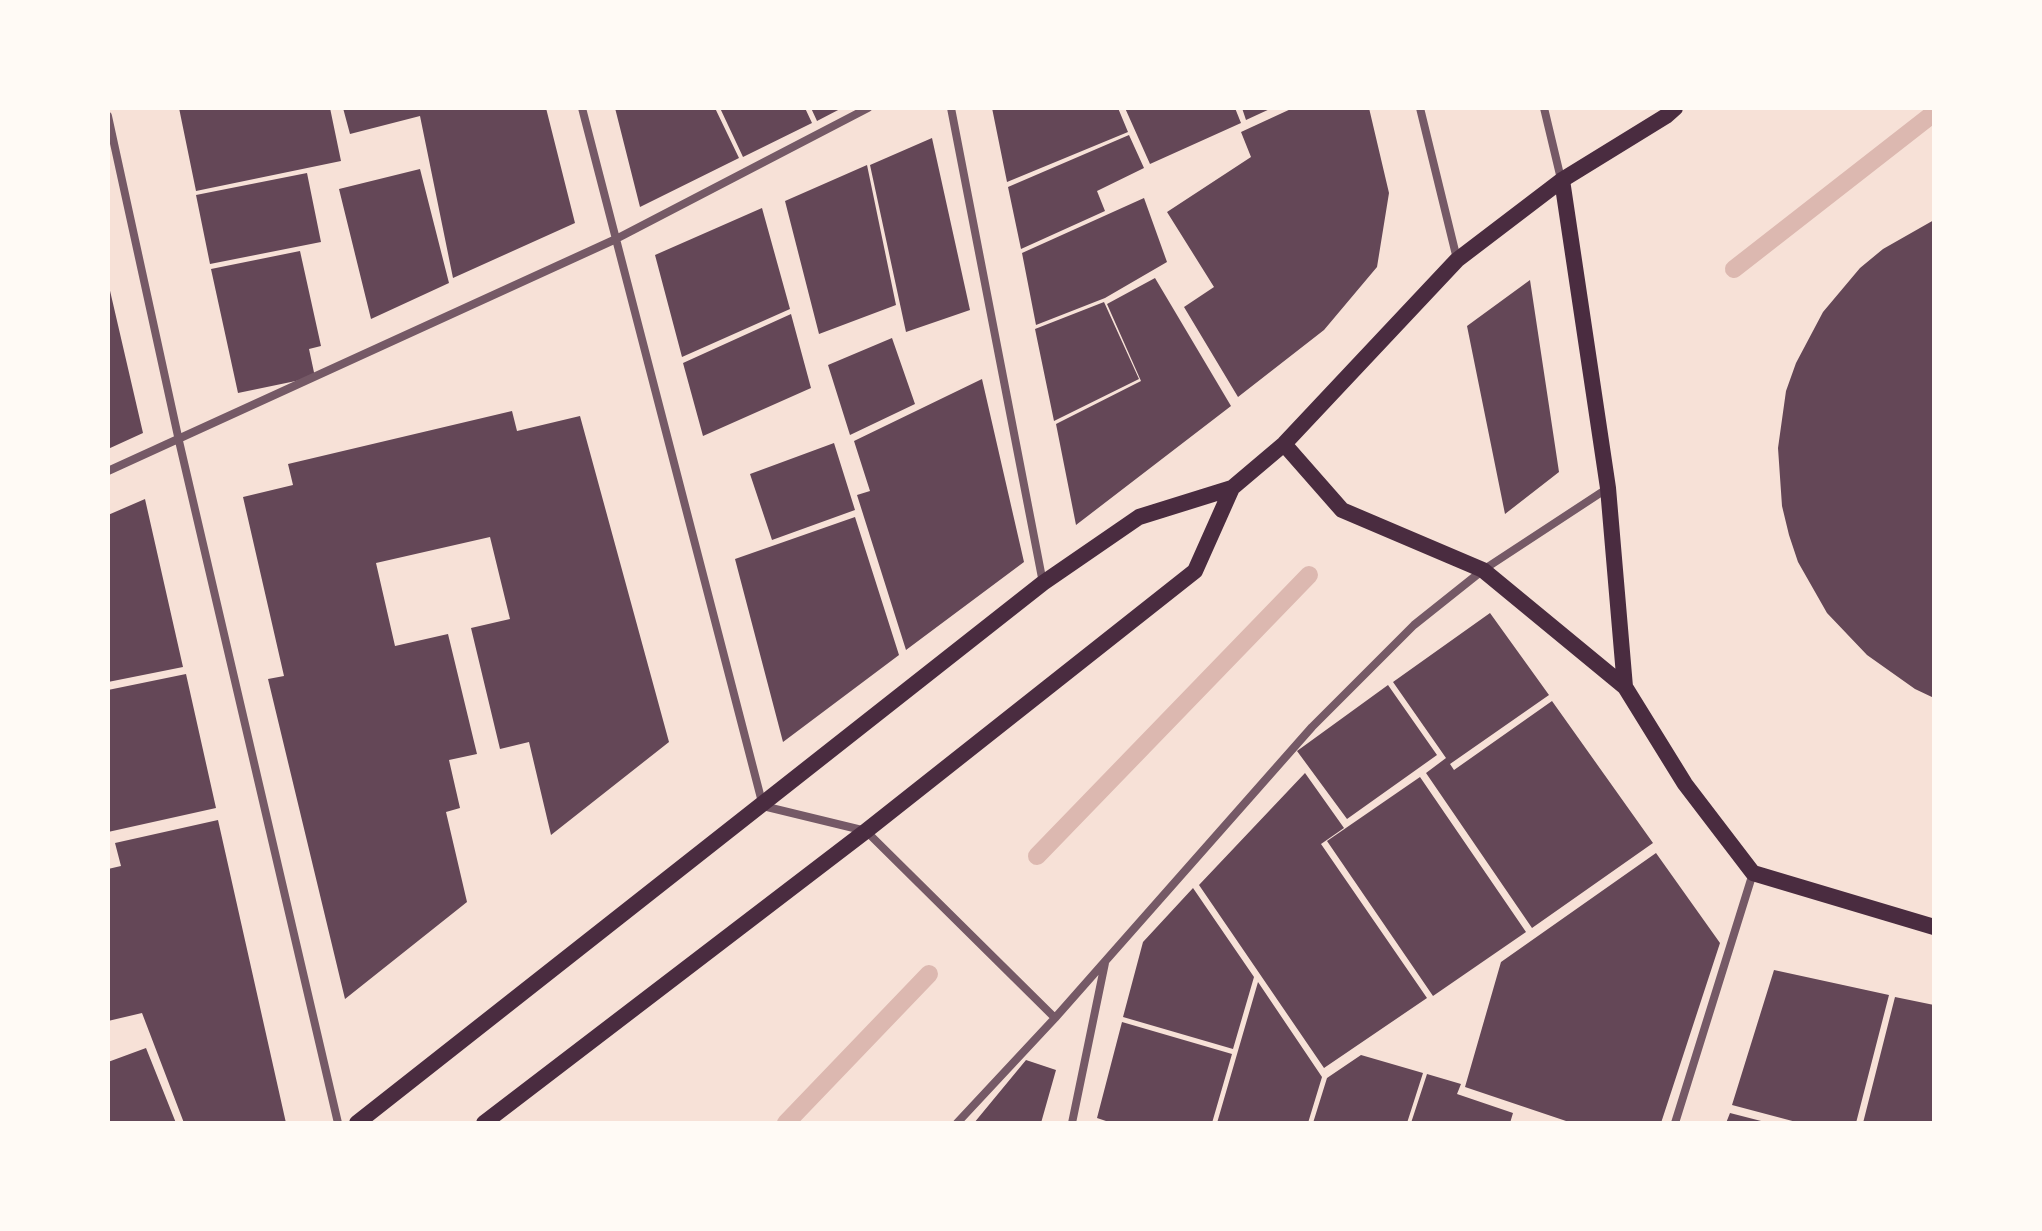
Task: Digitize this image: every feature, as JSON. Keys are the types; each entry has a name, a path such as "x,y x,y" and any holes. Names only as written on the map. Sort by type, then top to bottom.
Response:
{"main road":[{"path":"357,1123 1043,583 1139,517 1232,488 1284,444 1457,260 1562,180 1675,108"},
{"path":"1562,180 1608,488 1625,687"},
{"path":"1284,444 1342,510 1483,570 1625,687 1685,784 1753,873 1934,927"},
{"path":"484,1123 866,831 1195,571 1232,488"}],"street":[{"path":"582,108 763,806 866,831 1055,1018"},
{"path":"108,471 616,239 868,108"},
{"path":"951,108 1043,583"},
{"path":"1420,108 1457,260"},
{"path":"1544,108 1562,180"},
{"path":"108,116 179,441 338,1123"},
{"path":"957,1123 1055,1018 1312,727 1414,625 1483,570 1608,488"},
{"path":"1675,1123 1753,873"},
{"path":"1074,1122 1105,961"}],"building":[{"path":"179,108 330,108 341,161 196,191"},
{"path":"343,108 546,108 575,223 453,278 420,116 350,134"},
{"path":"615,108 715,108 739,158 640,207"},
{"path":"720,108 805,108 812,123 743,157"},
{"path":"811,108 842,108 817,121"},
{"path":"992,108 1118,108 1128,132 1007,182"},
{"path":"1125,108 1235,108 1241,123 1150,164"},
{"path":"1242,108 1272,108 1246,120"},
{"path":"1293,108 1369,108 1389,193 1377,267 1324,330 1238,397 1184,307 1214,287 1167,212 1251,157 1241,132"},
{"path":"1129,135 1144,168 1097,191 1105,211 1021,249 1008,187"},
{"path":"932,138 970,310 906,332 870,165"},
{"path":"867,165 896,305 819,334 785,201"},
{"path":"420,169 449,283 371,319 339,189"},
{"path":"307,173 321,242 210,264 196,195"},
{"path":"1144,198 1167,262 1105,298 1036,325 1022,253"},
{"path":"762,208 790,309 682,357 655,255"},
{"path":"1934,220 1934,698 1915,689 1867,655 1827,613 1798,562 1789,535 1782,506 1778,448 1786,391 1796,363 1823,312 1860,268 1883,249"},
{"path":"300,251 321,346 309,349 315,377 238,393 211,269"},
{"path":"1155,278 1231,406 1076,525 1056,424 1141,381 1107,304"},
{"path":"1530,280 1559,472 1505,514 1467,326"},
{"path":"108,282 143,433 108,449"},
{"path":"1104,302 1139,379 1054,421 1035,329"},
{"path":"791,314 811,388 703,436 683,363"},
{"path":"892,338 915,404 850,435 828,365"},
{"path":"982,379 1024,562 906,650 857,495 870,491 854,441"},
{"path":"512,411 517,431 580,416 669,742 551,835 529,742 500,749 471,628 510,619 490,537 376,563 395,646 448,634 477,754 449,760 460,808 446,812 467,902 345,999 268,679 284,676 243,497 293,485 288,464"},
{"path":"834,443 855,510 772,540 750,474"},
{"path":"145,499 183,667 108,682 108,515"},
{"path":"855,517 899,655 783,742 735,559"},
{"path":"1490,613 1549,695 1450,764 1454,770 1552,701 1653,843 1532,928 1426,773 1446,758 1393,682"},
{"path":"186,674 216,808 108,832 108,690"},
{"path":"1388,685 1437,755 1347,819 1297,751"},
{"path":"1305,773 1344,828 1321,844 1427,998 1324,1068 1199,885"},
{"path":"1420,777 1526,932 1433,996 1327,841"},
{"path":"218,820 286,1123 184,1123 142,1013 108,1021 108,869 121,866 115,843"},
{"path":"1656,853 1720,943 1661,1123 1572,1123 1465,1087 1501,962"},
{"path":"1193,888 1254,977 1233,1049 1123,1017 1143,942"},
{"path":"1774,970 1889,995 1856,1123 1800,1123 1732,1105"},
{"path":"1258,982 1322,1077 1308,1123 1217,1123"},
{"path":"1895,997 1934,1005 1934,1123 1863,1123"},
{"path":"1122,1022 1232,1054 1212,1123 1112,1123 1097,1118"},
{"path":"146,1048 176,1123 108,1123 108,1062"},
{"path":"1361,1055 1423,1073 1407,1123 1313,1123 1327,1078"},
{"path":"1026,1060 1056,1070 1041,1123 974,1123"},
{"path":"1427,1074 1461,1084 1457,1094 1513,1113 1510,1123 1411,1123"},
{"path":"1730,1113 1765,1122 1765,1123 1726,1123"}],"waterway":[{"path":"1734,269 1934,113"},
{"path":"1037,856 1309,575"},
{"path":"786,1123 929,974"}]}
